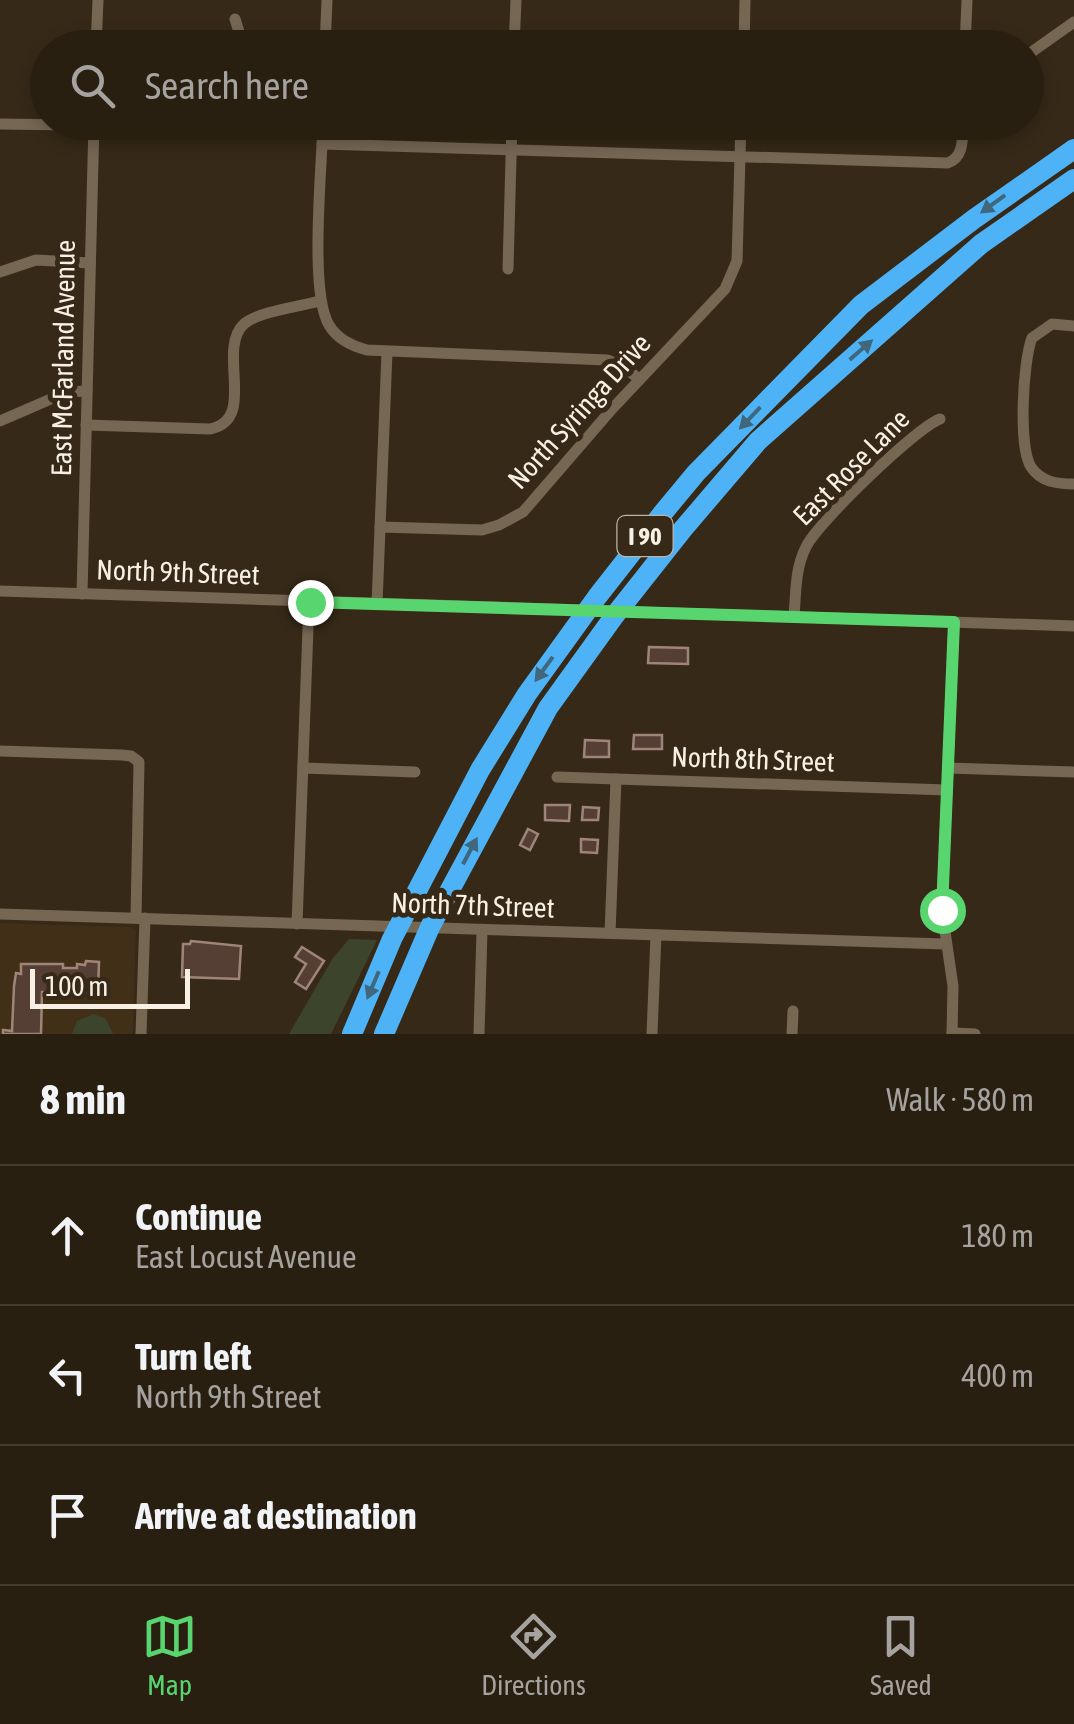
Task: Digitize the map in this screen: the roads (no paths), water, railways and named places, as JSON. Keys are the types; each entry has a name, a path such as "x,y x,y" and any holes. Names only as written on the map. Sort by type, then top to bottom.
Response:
{"highway":[{"name":"I 90","path":"352,1033 397,928 480,770 527,694 596,596 662,514 696,473 861,306 974,218 1074,150"},
{"name":"I 90","path":"384,1034 430,927 539,724 615,615 683,529 773,428 982,244 1074,179"}],"street":[{"path":"97,30 98,0"},
{"path":"326,30 327,0"},
{"path":"515,30 516,0"},
{"path":"744,30 745,0"},
{"path":"966,30 967,0"},
{"path":"235,20 238,30"},
{"path":"1044,43 1074,22"},
{"path":"0,124 30,124"},
{"name":"East McFarland Avenue","path":"82,594 94,140"},
{"path":"322,140 320,302 331,328 348,343 387,352 607,360 623,366 639,379"},
{"path":"508,269 511,140"},
{"path":"740,140 740,158"},
{"path":"322,144 948,163 962,149 962,140"},
{"name":"North Syringa Drive","path":"380,527 482,530 511,519 534,501 732,279 740,158"},
{"path":"0,272 36,260 90,262"},
{"path":"86,425 210,429 222,426 232,412 235,347 240,328 250,320 320,302"},
{"path":"1074,326 1052,324 1032,338 1026,362 1024,448 1036,474 1052,482 1074,484"},
{"path":"377,604 387,352"},
{"path":"0,421 58,396 87,391"},
{"name":"East Rose Lane","path":"794,616 797,573 810,539 916,434 940,419"},
{"name":"North 9th Street","path":"0,591 1074,626"},
{"path":"298,924 310,602"},
{"path":"954,622 942,910 953,986 952,1034 975,1034"},
{"path":"0,750 122,755 135,758 141,770 141,1034"},
{"path":"303,768 416,772"},
{"path":"948,768 1074,772"},
{"name":"North 8th Street","path":"557,777 947,790"},
{"path":"610,933 616,779"},
{"name":"North 7th Street","path":"0,914 945,944"},
{"path":"478,1034 482,930"},
{"path":"652,1034 656,935"},
{"path":"792,1034 793,1011"}]}
